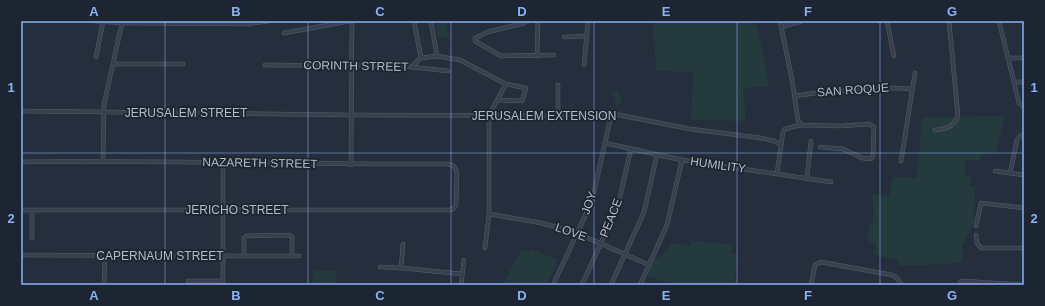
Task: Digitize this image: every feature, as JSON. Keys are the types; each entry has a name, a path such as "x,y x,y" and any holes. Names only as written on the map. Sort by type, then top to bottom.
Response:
{"street":[{"path":"95,21 122,23 233,22 253,24 268,21"},
{"path":"284,33 351,21 351,165"},
{"path":"414,21 421,58"},
{"path":"431,21 437,56"},
{"path":"528,21 486,33 476,37 475,40 501,56 554,55"},
{"path":"537,56 538,21"},
{"path":"584,65 588,21"},
{"path":"780,21 798,120 801,125"},
{"path":"782,27 802,21"},
{"path":"888,21 894,56"},
{"path":"935,130 945,129 951,126 958,116 949,21"},
{"path":"998,21 1019,103 1022,106"},
{"path":"96,57 103,22"},
{"path":"102,161 103,113 122,23"},
{"path":"564,36 586,36"},
{"path":"411,67 421,58 437,56 460,60 506,84 526,88 523,101 497,100"},
{"path":"1008,58 1024,58"},
{"path":"113,64 183,64"},
{"name":"CORINTH STREET","path":"264,65 352,65 411,67 448,71"},
{"path":"902,162 915,73"},
{"path":"1014,82 1024,82"},
{"path":"485,248 489,214 489,115 506,84"},
{"path":"558,85 558,115"},
{"name":"SAN ROQUE","path":"794,96 823,92 881,88 912,89"},
{"name":"JERUSALEM STREET","path":"21,111 352,115"},
{"name":"JERUSALEM EXTENSION","path":"352,115 611,116 616,114 690,129 761,138 774,141 781,145"},
{"name":"JOY","path":"553,285 592,201 611,116"},
{"path":"777,173 784,130 801,125 873,125 873,156 871,159 862,158 843,149 820,147"},
{"path":"1010,173 1017,140 1024,134"},
{"path":"807,177 811,141"},
{"name":"HUMILITY","path":"605,143 682,160 807,177 831,182"},
{"name":"PEACE","path":"582,285 618,205 631,149"},
{"path":"611,285 644,212 657,155"},
{"path":"640,285 667,225 682,160"},
{"name":"NAZARETH STREET","path":"21,162 102,161 351,165 451,164 457,172 456,205 453,209"},
{"path":"188,281 223,283 224,163"},
{"path":"995,171 1024,175"},
{"path":"976,226 981,203 1024,208"},
{"name":"JERICHO STREET","path":"21,210 447,211 453,209"},
{"path":"32,210 32,238"},
{"name":"LOVE","path":"489,214 541,223 577,233 649,264"},
{"path":"244,256 244,238 246,236 290,235 292,237 292,256"},
{"path":"976,235 977,243 981,248 1024,248"},
{"path":"401,268 403,244"},
{"name":"CAPERNAUM STREET","path":"21,255 299,256"},
{"path":"104,285 105,256"},
{"path":"461,285 464,260"},
{"path":"811,285 815,265 821,262 892,275 897,278 902,285"},
{"path":"380,267 462,274"},
{"path":"960,285 960,282 963,280 1024,285"}],"green space":[{"path":"435,21 446,21 449,37 438,39"},
{"path":"653,21 753,21 754,25 757,25 769,86 743,88 746,121 691,120 693,72 656,71"},
{"path":"618,90 623,103 616,105 612,92"},
{"path":"1005,116 996,152 981,154 980,160 965,160 965,176 970,176 970,185 975,187 974,223 962,246 963,262 899,266 898,261 873,254 876,244 869,242 867,234 874,215 872,194 889,196 892,177 917,178 922,117"},
{"path":"691,241 732,244 731,253 737,254 735,285 676,285 647,276 654,259 665,253 670,243 690,245"},
{"path":"521,249 529,252 531,249 558,260 547,285 504,285"},
{"path":"314,271 337,271 336,285 313,285"}]}
